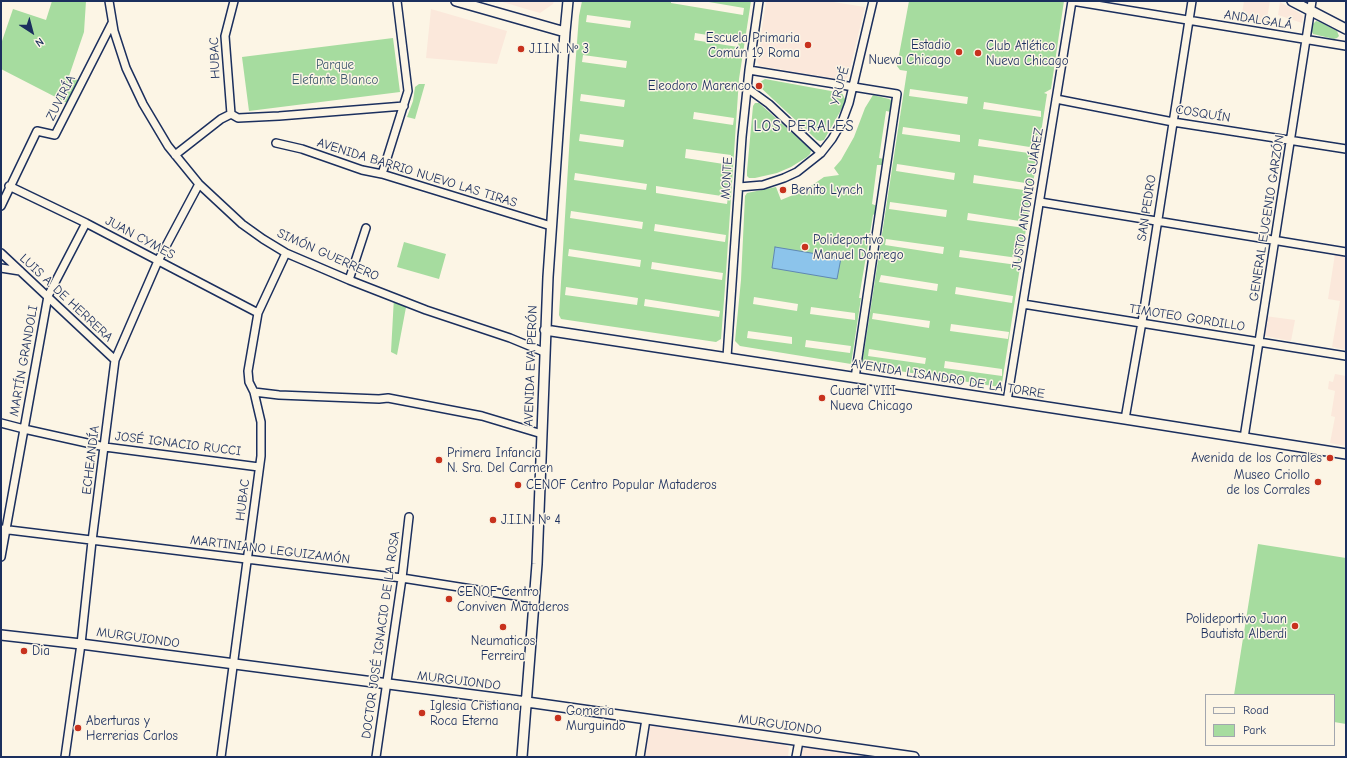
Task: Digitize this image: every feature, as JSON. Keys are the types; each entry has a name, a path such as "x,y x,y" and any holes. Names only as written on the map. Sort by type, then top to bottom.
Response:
{"main road":[{"path":"456,1 565,32"},
{"name":"AVENIDA EVA PERÓN","path":"522,757 539,526 544,352 551,226 568,1"},
{"path":"1292,1 1346,29"},
{"name":"AVENIDA LISANDRO DE LA TORRE","path":"546,330 1346,454"},
{"name":"MURGUIONDO","path":"1,635 527,702 914,757"}],"street":[{"name":"SIMÓN GUERRERO","path":"110,1 114,31 126,68 143,104 175,155 199,184 242,224 286,253 426,310 510,338 544,352"},
{"name":"HUBAC","path":"231,114 224,36 234,1"},
{"path":"382,174 408,91 397,1"},
{"name":"MONTE","path":"727,357 747,88 759,1"},
{"name":"YRUPÉ","path":"739,187 763,186 784,178 808,165 821,153 832,139 842,122 849,103 874,1"},
{"name":"ANDALGALÁ","path":"1072,1 1346,46"},
{"name":"JUSTO ANTONIO SUÁREZ","path":"1008,401 1072,1"},
{"name":"SAN PEDRO","path":"1125,419 1142,322 1192,1"},
{"name":"GENERAL EUGENIO GARZÓN","path":"1244,438 1312,1"},
{"name":"ZUVIRÍA","path":"1,206 37,130 55,136 112,23"},
{"path":"749,70 897,94 855,378"},
{"path":"747,88 769,104 821,153"},
{"name":"COSQUÍN","path":"1056,99 1173,122 1346,149"},
{"path":"175,155 221,119 231,114 238,118 404,106"},
{"name":"AVENIDA BARRIO NUEVO LAS TIRAS","path":"276,143 302,149 362,170 382,174 551,226"},
{"name":"ECHEANDÍA","path":"65,757 81,644 92,541 115,360 158,261 199,184"},
{"name":"JUAN CYMES","path":"10,186 86,223 258,313"},
{"path":"1040,202 1346,252"},
{"name":"MARTÍN GRANDOLI","path":"1,557 4,529 48,296 86,223"},
{"path":"350,280 366,228"},
{"name":"LUIS A. DE HERRERA","path":"1,253 115,360"},
{"name":"HUBAC","path":"221,757 261,456 261,422 248,371 258,313 286,253"},
{"path":"1,268 20,271"},
{"name":"TIMOTEO GORDILLO","path":"1023,304 1346,356"},
{"path":"254,392 279,395 379,399 388,398 482,416 542,434"},
{"name":"JOSÉ IGNACIO RUCCI","path":"1,423 104,446 259,467"},
{"name":"DOCTOR JOSÉ IGNACIO DE LA ROSA","path":"376,757 402,578 409,517"},
{"name":"MARTINIANO LEGUIZAMÓN","path":"4,529 402,578 534,599"},
{"path":"640,757 646,719"},
{"path":"796,757 799,741"}],"shaded area":[{"path":"499,1 554,1 553,4 540,13"},
{"name":"Escuela Primaria Común 19 Roma","path":"766,1 827,1 865,7 848,77 844,80 760,66 757,62"},
{"path":"1244,1 1270,1 1266,24 1241,20"},
{"path":"1280,2 1301,14 1303,16 1302,23 1278,15"},
{"path":"431,9 507,31 497,64 426,58"},
{"path":"1335,254 1346,255 1346,350 1332,347 1340,301 1328,299"},
{"path":"1265,316 1295,320 1291,341 1265,336 1263,332"},
{"path":"1335,374 1346,376 1346,446 1330,443 1335,417 1331,416 1335,391 1328,389 1329,381 1333,382"},
{"path":"653,724 785,743 789,748 788,757 640,757 648,725"},
{"path":"806,747 879,757 797,757 800,749"}],"green space":[{"path":"52,1 86,1 84,32 69,76 82,82 71,105 1,69 1,44 13,9 46,20"},
{"path":"582,1 671,1 671,3 743,15 744,8 703,1 751,1 739,79 721,339 716,342 561,319 559,315 579,16","holes":["587,15 631,21 630,28 586,22","695,33 739,40 738,47 694,40","583,55 627,61 626,68 582,62","581,94 625,100 624,107 580,101","694,112 734,118 733,125 693,119","580,134 624,140 623,147 579,141","686,149 731,155 730,165 685,158","575,173 647,184 646,190 574,180","656,186 728,197 727,204 656,193","571,211 643,222 642,229 570,218","655,224 726,235 725,242 654,231","569,249 641,260 640,267 568,256","652,262 723,273 722,280 651,269","566,287 638,298 637,305 565,295","645,299 720,311 719,317 644,306"]},
{"path":"909,1 1064,1 1051,89 1044,93 1047,94 1002,383 999,387 862,365 907,71 900,70 897,66","holes":["910,89 968,97 967,104 909,96","984,102 1041,111 1041,117 983,109","903,127 960,135 960,142 902,134","979,139 1036,148 1036,154 978,146","897,164 955,173 954,180 896,171","974,175 1032,184 1031,191 973,183","890,202 947,210 946,217 889,209","968,213 1026,222 1025,228 967,220","886,239 944,247 943,254 885,245","960,250 1018,258 1017,265 959,257","881,275 938,284 937,291 879,282","956,287 1013,296 1012,303 955,294","873,313 930,321 929,328 872,319","951,324 1009,332 1008,339 950,331","869,349 926,358 925,364 868,356","945,361 1002,369 1002,376 944,368"]},
{"path":"1316,21 1337,31 1339,36 1334,39 1313,34 1311,26"},
{"name":"Parque Elefante Blanco","path":"393,38 400,92 249,111 242,57"},
{"path":"765,79 842,93 845,103 824,140 817,140 760,87 760,82"},
{"path":"419,84 425,84 415,119 407,117 413,101 415,87"},
{"path":"873,95 893,101 891,112 886,111 879,158 884,159 883,165 877,165 872,204 877,206 876,213 873,215 859,298 861,298 851,364 740,346 735,341 741,280 745,196 747,193 776,187 781,200 805,190 824,177 839,175 834,168 841,160 854,137 865,108","holes":["754,297 798,304 797,311 753,304","811,307 855,313 855,320 810,314","748,331 792,337 792,344 747,338","806,340 851,346 850,353 805,347"]},
{"path":"755,103 759,103 811,151 807,157 791,167 777,173 749,178 747,176 747,171 753,106"},
{"path":"404,242 446,254 439,279 397,267"},
{"path":"394,297 407,302 397,355 391,352"},
{"name":"Polideportivo Juan Bautista Alberdi","path":"1258,544 1346,558 1346,724 1335,722 1335,694 1234,694"}],"water":[{"path":"775,247 841,258 837,279 772,268"}],"place":[{"name":"Escuela Primaria Común 19 Roma","path":"808,45"},
{"name":"J.I.I.N. Nº 3","path":"521,49"},
{"name":"Estadio Nueva Chicago","path":"959,52"},
{"name":"Club Atlético Nueva Chicago","path":"978,53"},
{"name":"Eleodoro Marenco","path":"759,86"},
{"name":"Benito Lynch","path":"783,190"},
{"name":"Polideportivo Manuel Dorrego","path":"805,247"},
{"name":"Cuartel VIII Nueva Chicago","path":"822,398"},
{"name":"Avenida de los Corrales","path":"1330,458"},
{"name":"Primera Infancia N. Sra. Del Carmen","path":"439,460"},
{"name":"Museo Criollo de los Corrales","path":"1318,482"},
{"name":"CENOF Centro Popular Mataderos","path":"518,485"},
{"name":"J.I.I.N. Nº 4","path":"493,520"},
{"name":"CENOF Centro Conviven Mataderos","path":"449,599"},
{"name":"Polideportivo Juan Bautista Alberdi","path":"1295,626"},
{"name":"Neumaticos Ferreira","path":"503,627"},
{"name":"Dia","path":"24,651"},
{"name":"Iglesia Cristiana Roca Eterna","path":"422,713"},
{"name":"Gomeria Murguindo","path":"558,718"},
{"name":"Aberturas y Herrerias Carlos","path":"78,728"}],"district":[{"name":"LOS PERALES","path":"804,127"}]}
